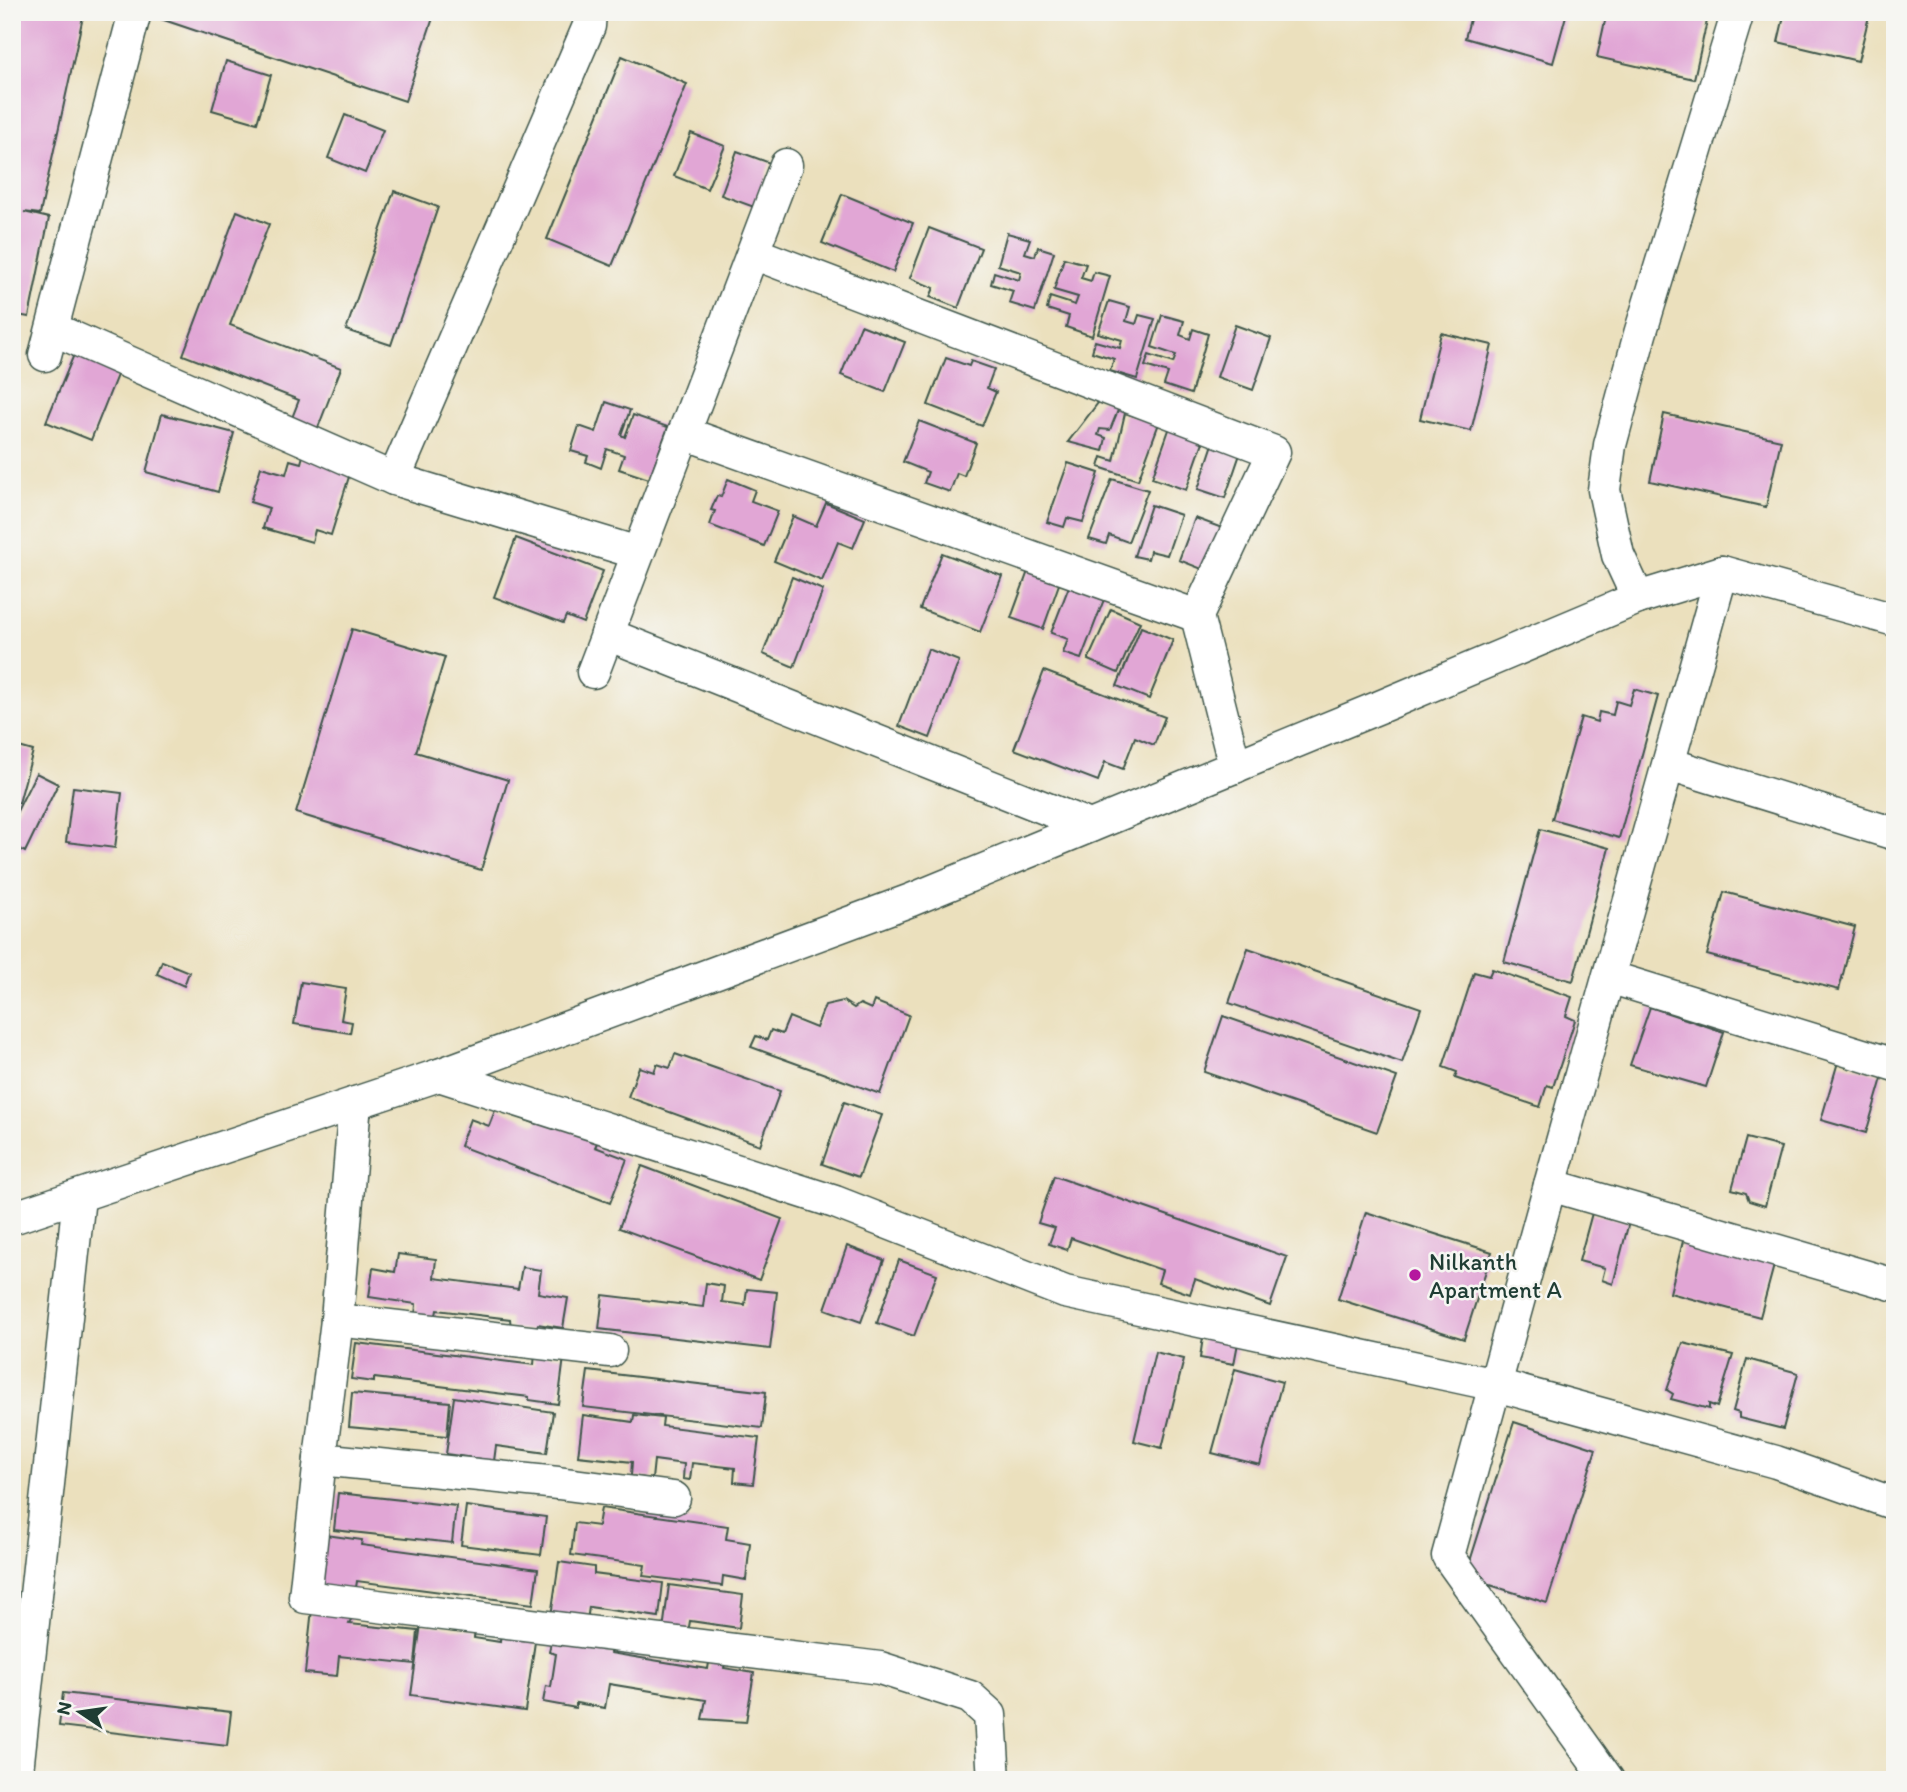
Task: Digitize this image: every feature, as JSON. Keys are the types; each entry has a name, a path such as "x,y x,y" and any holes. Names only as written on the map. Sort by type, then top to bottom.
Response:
{"street":[{"path":"135,12 49,342 394,479 638,553"},
{"path":"394,479 589,26 590,12"},
{"path":"1639,598 1618,555 1604,490 1610,444 1640,334 1738,12"},
{"path":"593,672 786,165"},
{"path":"753,253 1273,452 1197,616 1235,767"},
{"path":"684,433 1197,616"},
{"path":"1608,1780 1448,1556 1722,572"},
{"path":"12,1218 439,1074 911,900 1639,598 1722,572 1895,620"},
{"path":"607,634 1090,826"},
{"path":"1669,764 1895,834"},
{"path":"1609,977 1895,1065"},
{"path":"439,1074 835,1202 1065,1292 1496,1385 1776,1462 1895,1504"},
{"path":"355,1103 337,1320 305,1597 880,1668 970,1697 990,1715 994,1780"},
{"path":"1550,1185 1895,1285"},
{"path":"16,1780 79,1197"},
{"path":"337,1320 610,1351"},
{"path":"320,1459 558,1483 674,1498"}],"building":[{"path":"12,12 84,12 40,214 24,212 49,218 29,317 12,314"},
{"path":"140,12 435,12 405,101"},
{"path":"1472,12 1567,12 1553,63 1465,38"},
{"path":"1607,12 1709,12 1694,79 1597,57"},
{"path":"1785,12 1870,12 1858,61 1778,42"},
{"path":"622,56 687,84 612,266 547,239"},
{"path":"226,61 271,75 257,123 212,110"},
{"path":"345,115 383,130 365,173 328,158"},
{"path":"691,133 725,146 707,189 674,176"},
{"path":"737,151 770,163 754,207 721,195"},
{"path":"394,191 438,207 391,345 346,330"},
{"path":"842,194 913,223 893,272 822,243"},
{"path":"237,211 269,224 230,325 341,368 314,438 288,428 299,400 183,355"},
{"path":"929,228 981,248 958,308 930,297 934,288 910,278"},
{"path":"1007,233 1030,239 1025,253 1035,256 1038,247 1054,252 1035,311 1009,303 1013,291 991,284 994,272 1019,280 1021,272 998,265"},
{"path":"1064,258 1086,264 1081,278 1091,281 1094,272 1110,276 1092,336 1066,327 1069,316 1047,309 1050,297 1075,305 1078,297 1054,290"},
{"path":"1109,301 1130,307 1126,321 1136,324 1139,315 1155,319 1137,379 1110,371 1114,359 1092,352 1095,341 1120,348 1122,340 1098,333"},
{"path":"1162,315 1184,321 1180,335 1190,339 1193,329 1208,334 1191,394 1164,385 1168,373 1145,366 1149,355 1173,363 1176,355 1152,347"},
{"path":"861,325 905,342 885,392 841,375"},
{"path":"1235,325 1271,338 1253,390 1217,377"},
{"path":"1441,333 1492,345 1471,431 1420,419"},
{"path":"75,352 119,370 91,440 46,422"},
{"path":"946,358 969,366 971,361 994,369 987,388 996,392 982,426 928,405"},
{"path":"1101,399 1121,403 1110,430 1100,429 1098,435 1106,438 1103,451 1068,442"},
{"path":"606,402 630,410 621,435 625,437 633,415 668,427 649,479 619,469 624,455 607,449 601,468 586,462 588,456 571,451 579,426 596,432"},
{"path":"1125,413 1147,420 1162,415 1138,480 1099,467 1102,457 1114,461"},
{"path":"162,414 234,433 218,492 146,472"},
{"path":"1664,414 1781,440 1766,507 1650,481"},
{"path":"919,421 976,443 964,476 957,473 950,492 924,483 928,472 903,462"},
{"path":"1171,424 1205,436 1186,490 1152,478"},
{"path":"1213,444 1240,454 1225,498 1198,489"},
{"path":"304,452 352,467 331,535 315,530 312,542 263,528 269,508 250,502 261,467 286,474 290,460 301,463"},
{"path":"1068,463 1099,473 1083,522 1067,518 1064,527 1047,522"},
{"path":"728,479 755,490 751,501 778,511 764,546 710,525 715,511 711,510 717,496 721,497"},
{"path":"1112,479 1148,490 1128,542 1109,535 1106,544 1089,539"},
{"path":"826,503 865,519 853,548 838,542 822,581 774,561 793,516 816,526"},
{"path":"1151,505 1181,515 1167,555 1150,551 1148,559 1134,556"},
{"path":"1195,518 1233,532 1212,573 1179,560"},
{"path":"516,538 603,571 583,623 566,616 563,623 494,597"},
{"path":"942,553 1002,576 980,632 920,609"},
{"path":"1031,563 1063,573 1043,629 1011,618"},
{"path":"1073,576 1108,589 1081,659 1063,653 1068,639 1051,633"},
{"path":"792,577 823,590 794,667 763,654"},
{"path":"1111,609 1140,622 1118,673 1088,660"},
{"path":"1141,627 1173,640 1149,699 1117,686"},
{"path":"352,629 445,657 416,752 508,780 481,870 296,813"},
{"path":"928,649 959,661 930,738 899,726"},
{"path":"1044,671 1165,717 1154,745 1135,737 1123,769 1105,762 1098,781 1014,749"},
{"path":"1634,689 1658,696 1619,838 1552,819 1581,717 1597,722 1599,712 1613,715 1616,701 1629,705"},
{"path":"12,745 33,751 19,803 12,801"},
{"path":"36,773 58,784 25,852 12,845 12,821"},
{"path":"73,787 122,793 115,848 66,842"},
{"path":"1540,829 1609,848 1573,981 1504,962"},
{"path":"1724,892 1855,927 1839,990 1707,955"},
{"path":"1248,948 1421,1008 1402,1063 1229,1003"},
{"path":"162,961 189,972 184,986 157,974"},
{"path":"1492,969 1572,997 1566,1016 1575,1020 1553,1087 1547,1085 1540,1107 1455,1078 1457,1072 1443,1067 1474,972 1489,976"},
{"path":"301,982 346,989 341,1020 352,1022 350,1033 294,1024"},
{"path":"843,1001 854,1008 860,1004 871,1009 874,1001 909,1015 880,1094 751,1047 756,1036 767,1040 771,1030 782,1034 789,1017 816,1028 825,1005"},
{"path":"1650,1007 1724,1032 1706,1087 1630,1065"},
{"path":"1223,1016 1397,1077 1377,1132 1204,1072"},
{"path":"675,1054 780,1091 760,1145 628,1097 639,1067 654,1072 657,1064 670,1068"},
{"path":"1838,1062 1883,1075 1866,1133 1821,1120"},
{"path":"844,1102 882,1115 859,1177 822,1164"},
{"path":"496,1108 536,1124 539,1118 598,1141 595,1147 627,1159 610,1203 460,1146 470,1119 489,1126"},
{"path":"1746,1138 1781,1147 1765,1206 1749,1201 1746,1193 1732,1189"},
{"path":"642,1166 782,1219 759,1280 619,1228"},
{"path":"1054,1176 1287,1257 1270,1306 1195,1279 1190,1294 1158,1283 1162,1270 1071,1238 1067,1250 1049,1244 1055,1228 1038,1223"},
{"name":"Nilkanth Apartment A","path":"1366,1212 1492,1252 1464,1339 1338,1299"},
{"path":"1592,1213 1629,1222 1613,1284 1602,1280 1605,1268 1579,1261"},
{"path":"1685,1233 1776,1258 1760,1317 1670,1293"},
{"path":"847,1246 884,1260 861,1322 825,1309"},
{"path":"398,1254 436,1259 434,1278 518,1289 522,1267 541,1270 538,1293 568,1298 563,1328 538,1324 535,1331 511,1328 510,1319 437,1310 435,1320 415,1317 416,1304 369,1297 373,1268 395,1272"},
{"path":"899,1260 937,1274 914,1336 877,1323"},
{"path":"706,1283 724,1286 722,1302 745,1305 747,1289 777,1292 770,1349 599,1329 603,1295 703,1307"},
{"path":"1203,1337 1238,1343 1234,1364 1200,1358"},
{"path":"356,1343 534,1365 535,1353 564,1357 558,1404 529,1400 529,1397 374,1378 374,1382 351,1379"},
{"path":"1683,1343 1733,1355 1717,1407 1709,1404 1709,1409 1671,1399 1673,1394 1667,1390"},
{"path":"1155,1352 1184,1359 1162,1448 1134,1441"},
{"path":"1747,1359 1798,1373 1783,1429 1739,1418 1739,1413 1733,1411"},
{"path":"1235,1369 1282,1382 1260,1465 1212,1453"},
{"path":"588,1371 766,1392 762,1428 583,1407"},
{"path":"352,1393 450,1402 447,1436 349,1427"},
{"path":"454,1397 553,1412 547,1453 496,1446 494,1461 446,1454"},
{"path":"583,1415 633,1422 634,1415 663,1418 662,1426 759,1438 753,1484 734,1482 735,1468 692,1463 690,1480 683,1479 684,1464 654,1460 652,1479 631,1476 632,1462 578,1456"},
{"path":"1514,1422 1596,1449 1547,1603 1465,1577"},
{"path":"338,1493 456,1506 452,1543 334,1530"},
{"path":"466,1506 546,1517 541,1555 461,1545"},
{"path":"601,1508 728,1526 726,1539 750,1543 746,1580 723,1576 722,1586 643,1576 645,1565 571,1555 575,1523 598,1526"},
{"path":"319,1534 362,1540 361,1545 538,1569 533,1604 357,1581 355,1594 312,1588"},
{"path":"559,1562 594,1567 594,1574 663,1583 659,1617 589,1607 587,1621 551,1616"},
{"path":"669,1585 743,1595 739,1628 690,1621 688,1633 663,1630"},
{"path":"312,1609 354,1613 349,1624 418,1631 415,1664 339,1656 337,1676 305,1673"},
{"path":"421,1624 475,1631 474,1638 500,1642 501,1631 536,1635 525,1711 411,1695"},
{"path":"552,1636 611,1645 610,1653 708,1669 710,1656 726,1658 724,1668 754,1673 746,1722 702,1719 706,1700 609,1684 605,1708 576,1703 576,1708 543,1702 546,1686 551,1687 556,1654 549,1652"},
{"path":"63,1693 231,1712 227,1746 59,1726"}],"place":[{"name":"Nilkanth Apartment A","path":"1415,1275"}]}
